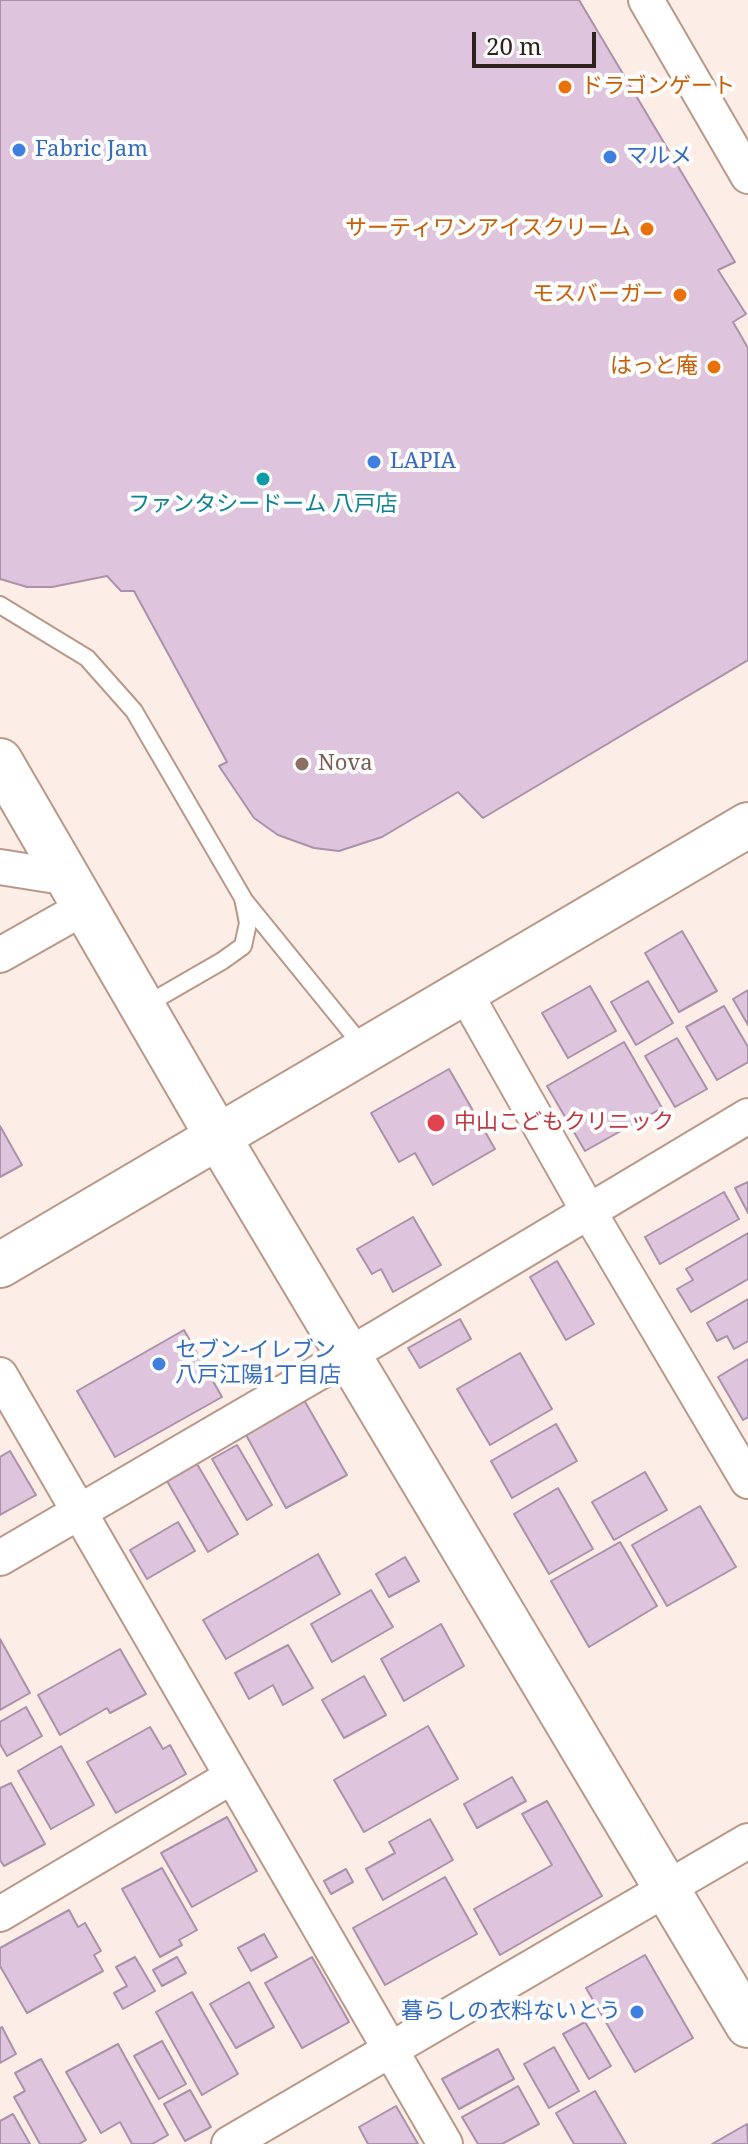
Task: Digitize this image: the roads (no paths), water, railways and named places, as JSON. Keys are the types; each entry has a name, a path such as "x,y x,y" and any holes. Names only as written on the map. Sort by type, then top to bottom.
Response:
{"street":[{"path":"646,0 748,176"},
{"path":"0,761 218,1137 748,2025"},
{"path":"0,1265 748,825"},
{"path":"0,867 77,893"},
{"path":"0,955 77,893"},
{"path":"465,993 589,1212 748,1480"},
{"path":"0,1558 748,1116"},
{"path":"0,1375 445,2144"},
{"path":"0,1914 231,1777"},
{"path":"229,2144 748,1841"}],"lane":[{"path":"0,605 87,658 134,711 243,898 366,1051"},
{"path":"143,1007 243,946 248,923 243,898"}],"place":[{"name":"ドラゴンゲート","path":"565,87"},
{"name":"Fabric Jam","path":"19,150"},
{"name":"マルメ","path":"610,157"},
{"name":"サーティワンアイスクリーム","path":"647,229"},
{"name":"モスバーガー","path":"680,295"},
{"name":"はっと庵","path":"714,367"},
{"name":"LAPIA","path":"374,462"},
{"name":"ファンタシードーム 八戸店","path":"263,479"},
{"name":"Nova","path":"302,764"},
{"name":"中山こどもクリニック","path":"436,1123"},
{"name":"セブン-イレブン 八戸江陽1丁目店","path":"159,1364"},
{"name":"暮らしの衣料ないとう","path":"637,2012"}]}
